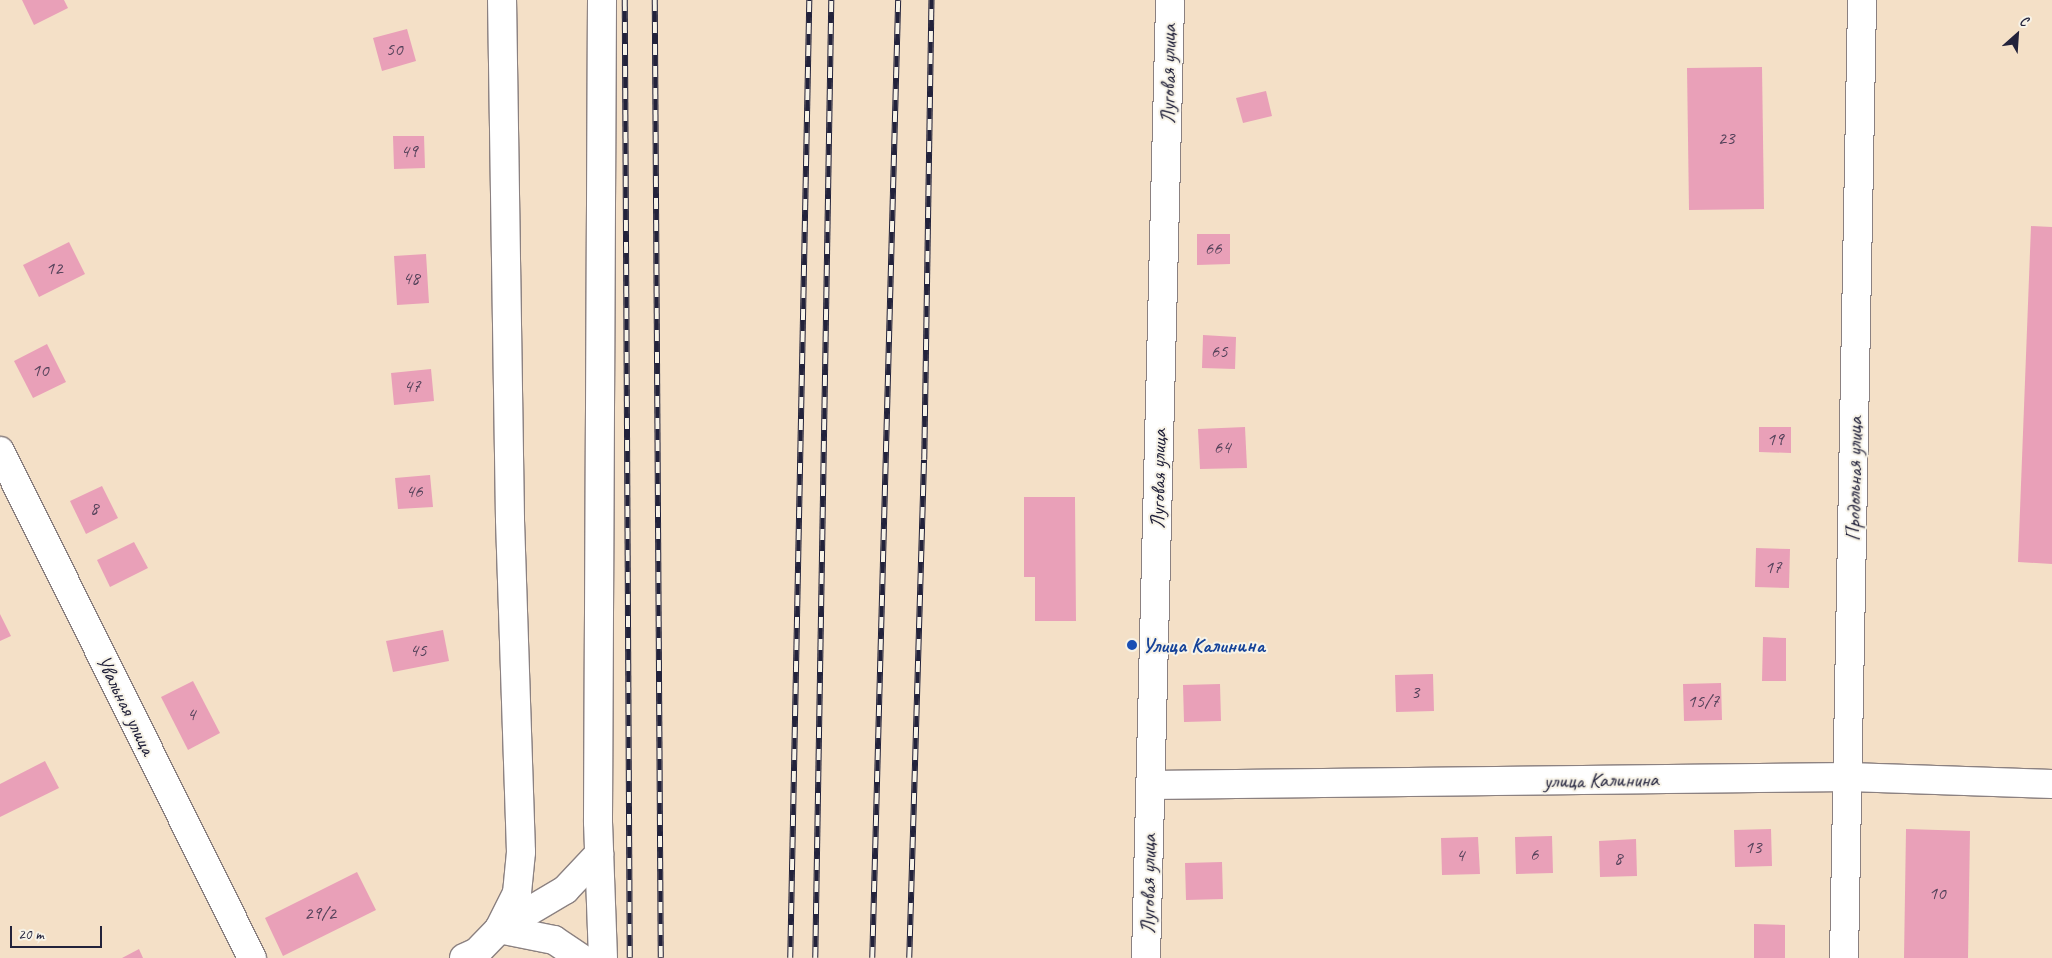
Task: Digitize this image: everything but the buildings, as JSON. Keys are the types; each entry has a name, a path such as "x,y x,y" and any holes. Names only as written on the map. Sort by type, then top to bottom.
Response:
{"street":[{"path":"499,929 517,893 521,852 510,519 502,0"},
{"path":"602,0 599,854 604,958"},
{"name":"Луговая улица","path":"1146,958 1170,0"},
{"name":"Продольная улица","path":"1844,958 1849,777 1862,0"},
{"name":"Увальная улица","path":"0,451 252,958"},
{"name":"улица Калинина","path":"1150,785 1849,777 2052,784"},
{"path":"464,958 477,952 499,929 565,890 599,854"},
{"path":"499,929 554,940 581,958"}],"railway":[{"path":"625,0 630,958"},
{"path":"655,0 661,958"},
{"path":"790,958 809,0"},
{"path":"815,958 831,0"},
{"path":"872,958 898,0"},
{"path":"909,958 924,460 931,0"}],"place":[{"name":"Улица Калинина","path":"1132,645"}]}
